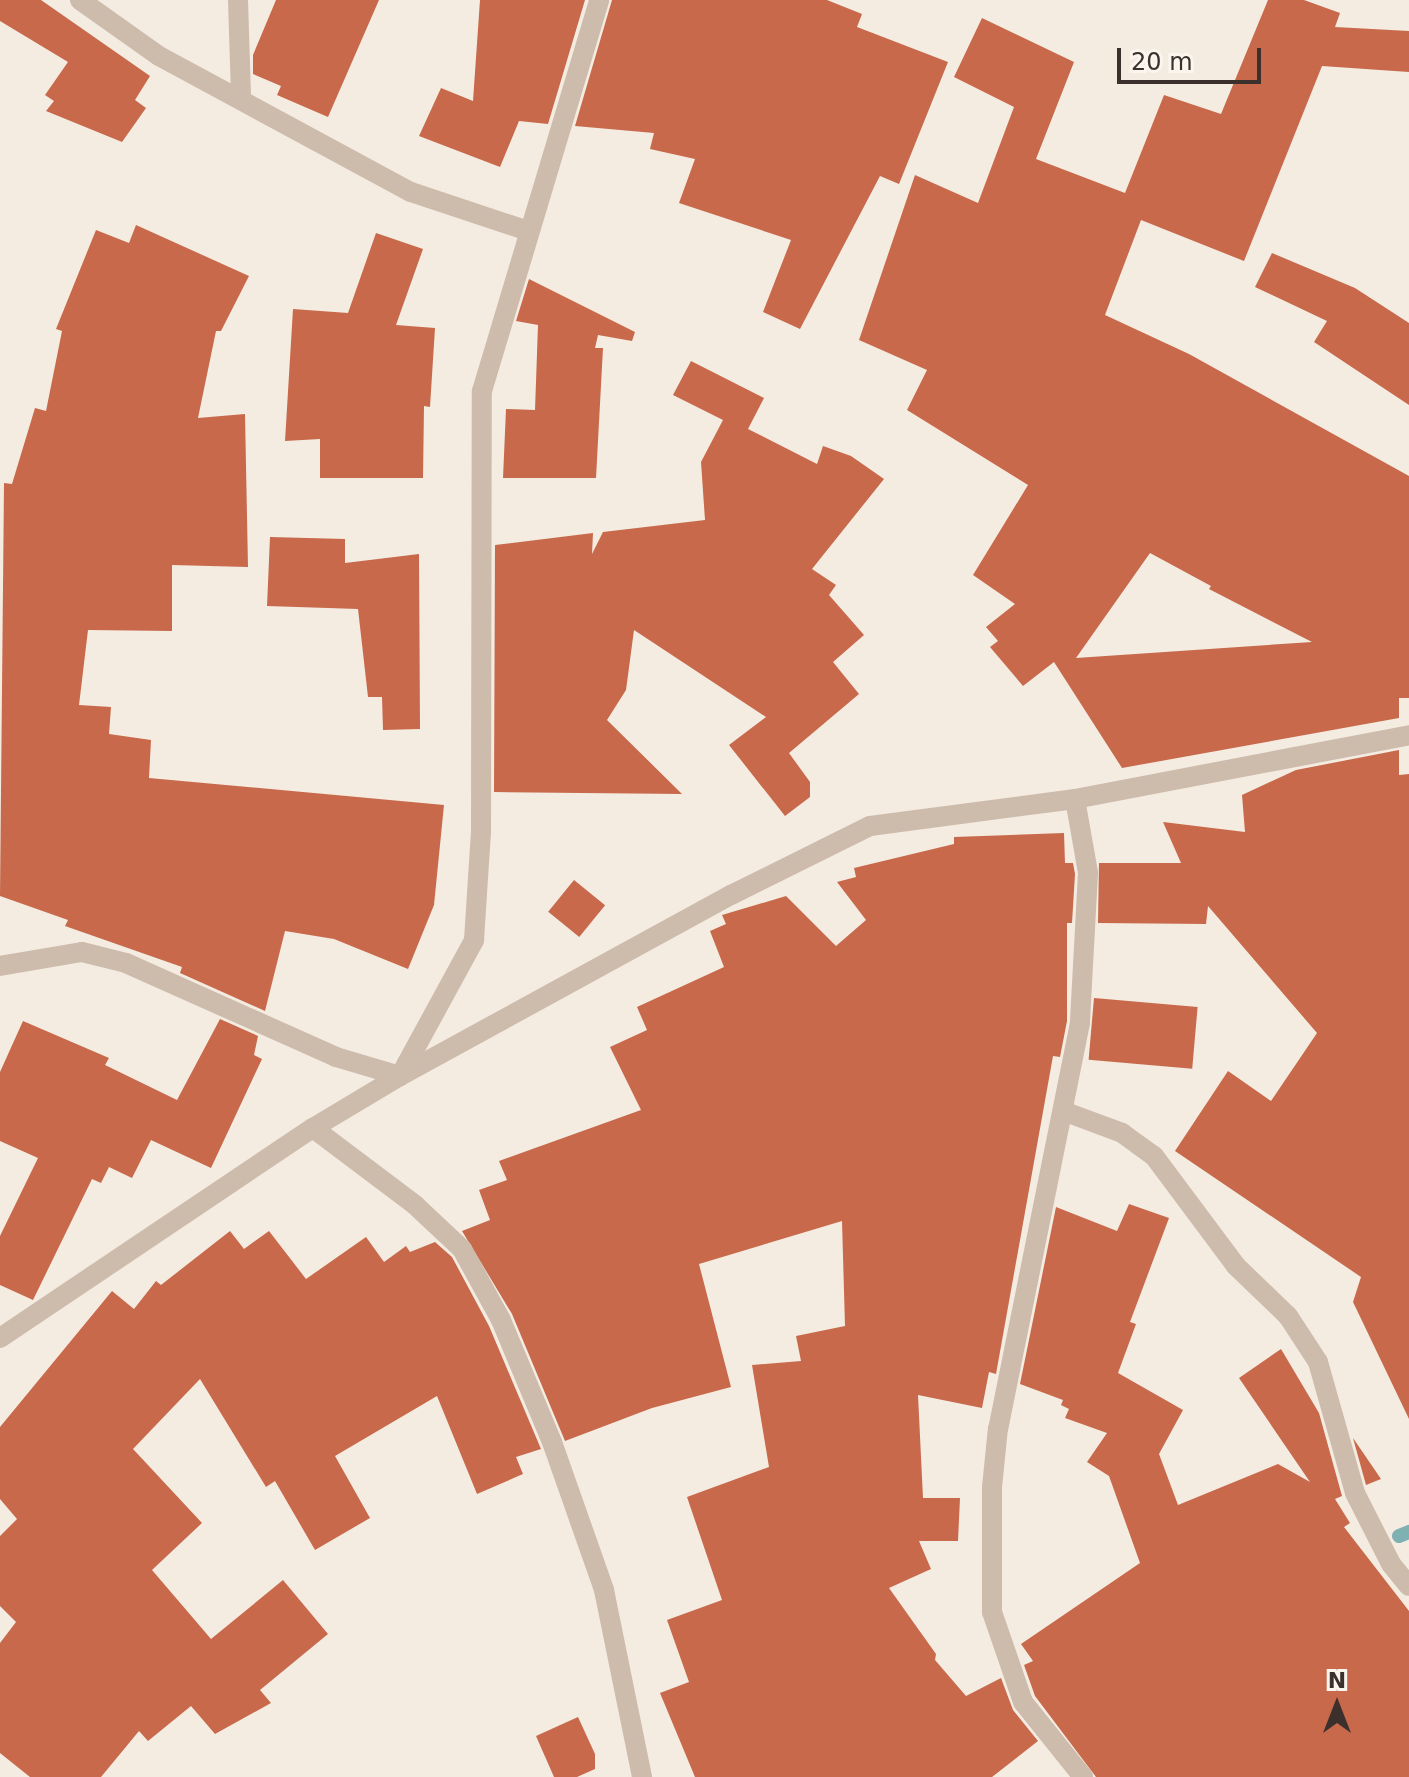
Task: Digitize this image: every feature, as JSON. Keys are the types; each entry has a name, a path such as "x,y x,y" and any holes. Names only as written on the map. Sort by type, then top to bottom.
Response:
{"street":[{"path":"80,0 159,56 241,97 411,192 528,231"},
{"path":"238,0 241,97"},
{"path":"400,1076 474,940 481,832 482,391 599,0"},
{"path":"0,1338 313,1128 400,1076 731,895 870,826 1075,799 1409,735"},
{"path":"1075,799 1088,873 1080,1023 998,1428 992,1487 992,1612 1023,1702 1083,1777"},
{"path":"0,966 82,952 126,963 336,1057 400,1076"},
{"path":"1063,1111 1122,1133 1154,1156 1227,1254 1288,1316 1318,1362 1355,1493 1391,1564 1409,1586"},
{"path":"313,1128 415,1205 462,1249 501,1320 552,1442 604,1590 640,1776"}],"building":[{"path":"0,0 41,0 150,76 135,100 146,108 122,142 46,111 54,101 45,95 68,62 0,21"},
{"path":"276,0 379,0 328,117 277,95 281,86 253,74 253,55"},
{"path":"480,0 585,0 548,124 519,121 500,167 419,136 441,88 473,101"},
{"path":"612,0 827,0 862,14 857,27 948,62 899,184 880,176 800,329 763,312 791,240 679,203 695,159 650,149 654,133 575,126"},
{"path":"1268,0 1304,0 1340,13 1335,27 1409,31 1409,72 1322,66 1244,261 1141,220 1105,315 1189,354 1409,476 1409,698 1399,698 1399,718 1122,768 1054,662 1023,686 990,647 998,641 986,627 1015,604 973,575 1028,485 907,410 927,370 859,340 915,175 978,203 1014,107 954,77 982,18 1074,62 1036,159 1125,193 1164,95 1221,114","holes":["1150,553 1211,586 1209,589 1312,642 1076,658"]},
{"path":"136,225 249,276 221,331 216,331 198,418 245,414 248,567 172,565 172,631 88,630 79,705 111,707 109,734 151,740 149,778 444,805 434,905 408,969 334,939 285,931 265,1011 180,973 182,967 65,926 68,920 0,896 4,483 12,484 35,408 46,411 62,331 56,329 96,230 129,243"},
{"path":"376,233 423,249 396,325 435,328 430,407 424,406 423,478 320,478 320,439 285,441 293,309 348,313"},
{"path":"1272,253 1355,288 1409,323 1409,405 1314,342 1327,321 1255,287"},
{"path":"529,279 635,332 632,341 598,335 595,348 603,348 596,478 503,478 506,409 535,410 538,325 516,321"},
{"path":"691,361 764,398 748,429 817,464 823,446 851,456 884,479 812,569 836,585 829,595 864,635 833,662 859,694 789,753 810,782 810,797 785,816 729,745 766,717 634,630 626,690 607,720 682,794 494,792 495,545 593,533 592,554 603,532 705,520 701,462 723,420 673,395"},
{"path":"270,537 345,539 345,563 419,554 420,729 383,730 382,697 368,697 358,609 267,606"},
{"path":"1399,750 1399,775 1409,774 1409,1419 1353,1302 1361,1277 1175,1151 1228,1071 1271,1101 1317,1033 1208,906 1206,924 1098,923 1099,863 1181,863 1163,822 1245,832 1242,795 1296,770"},
{"path":"1064,833 1065,863 1073,863 1075,874 1072,923 1067,923 1067,1021 1060,1057 1053,1056 996,1374 989,1372 982,1408 918,1395 923,1498 960,1498 958,1541 919,1541 931,1569 889,1588 936,1654 935,1660 966,1696 1001,1678 1013,1710 1038,1741 992,1777 695,1777 660,1693 689,1682 667,1620 722,1600 687,1497 769,1467 752,1365 801,1361 796,1336 845,1326 842,1221 699,1264 731,1387 652,1408 565,1441 512,1314 462,1231 490,1220 479,1190 507,1180 499,1161 641,1110 610,1047 647,1030 637,1007 724,967 710,931 726,924 722,915 786,896 836,946 866,920 837,882 856,877 854,868 954,844 954,837"},
{"path":"574,880 605,905 579,937 548,912"},
{"path":"1094,998 1198,1007 1192,1069 1089,1060"},
{"path":"220,1019 258,1036 254,1055 262,1059 211,1168 151,1140 132,1178 109,1167 101,1183 92,1179 33,1300 0,1285 0,1236 38,1158 0,1141 0,1072 23,1021 109,1058 105,1065 177,1100"},
{"path":"1129,1204 1169,1218 1130,1322 1136,1324 1118,1373 1183,1410 1159,1454 1178,1505 1278,1464 1310,1482 1239,1378 1281,1349 1319,1413 1342,1496 1335,1499 1350,1523 1344,1527 1409,1611 1409,1777 1096,1777 1035,1696 1024,1665 1033,1661 1021,1644 1140,1563 1109,1476 1087,1462 1107,1433 1065,1418 1069,1409 1061,1405 1063,1400 1020,1384 1056,1207 1117,1231"},
{"path":"230,1231 244,1249 269,1231 306,1279 366,1237 384,1262 406,1246 410,1252 435,1242 452,1257 489,1326 541,1449 516,1457 523,1474 477,1494 437,1396 335,1456 370,1518 315,1550 275,1481 266,1487 200,1379 133,1449 202,1523 152,1570 211,1639 283,1580 328,1634 260,1690 271,1703 215,1734 191,1706 148,1741 139,1731 101,1777 30,1777 0,1753 0,1643 16,1622 0,1606 0,1536 17,1519 0,1499 0,1427 112,1291 134,1309 156,1281 161,1285"},
{"path":"1353,1438 1381,1479 1366,1485"},
{"path":"578,1717 595,1754 595,1769 577,1777 554,1777 536,1736"}],"waterway":[{"path":"1399,1536 1409,1532"}]}
